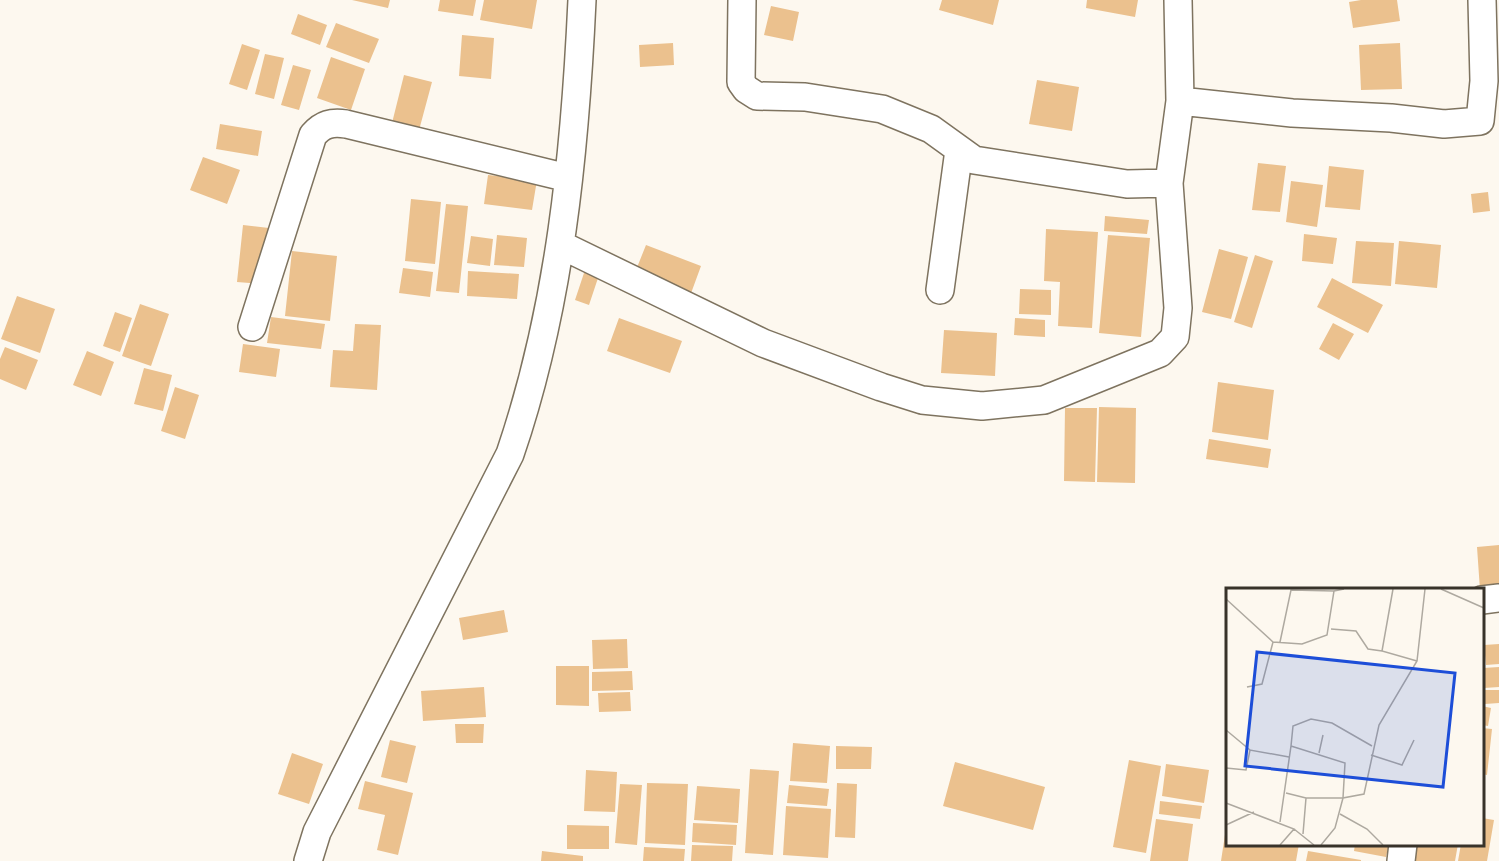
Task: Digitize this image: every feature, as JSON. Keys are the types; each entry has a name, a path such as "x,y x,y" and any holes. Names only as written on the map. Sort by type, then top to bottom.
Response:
{"street":[{"path":"308,861 317,832 510,454 526,409 550,306 561,245 578,90 582,0"},
{"path":"742,0 741,82 746,90 757,96 805,97 882,109 931,129 974,160 1127,184 1169,183"},
{"path":"561,245 763,343 922,400 982,406 1044,400 1160,353 1175,337 1178,308 1169,183 1180,101 1178,0"},
{"path":"1180,101 1292,113 1391,118 1490,128 1484,81 1482,0"},
{"path":"252,327 313,135 321,126 333,122 346,124 568,178"},
{"path":"940,290 959,150"},
{"path":"1484,600 1499,598"},
{"path":"1401,861 1403,846"}],"building":[{"path":"352,0 390,0 388,8"},
{"path":"440,0 476,0 473,16 438,11"},
{"path":"484,0 537,0 532,29 480,20"},
{"path":"942,0 999,0 993,25 939,10"},
{"path":"1087,0 1138,0 1135,17 1086,8"},
{"path":"1397,0 1400,21 1353,28 1349,2"},
{"path":"771,6 799,12 793,41 764,35"},
{"path":"298,14 327,25 320,45 291,34"},
{"path":"336,23 379,39 369,63 326,47"},
{"path":"462,35 494,38 491,79 459,76"},
{"path":"673,43 674,65 640,67 639,45"},
{"path":"1400,43 1402,89 1361,90 1359,45"},
{"path":"242,44 260,50 247,90 229,84"},
{"path":"265,54 284,58 274,99 255,94"},
{"path":"331,57 365,69 351,110 317,98"},
{"path":"293,65 311,70 299,110 281,105"},
{"path":"404,75 432,82 418,134 391,127"},
{"path":"1037,80 1079,87 1072,131 1029,124"},
{"path":"220,124 262,131 258,156 216,149"},
{"path":"203,157 240,170 227,204 190,190"},
{"path":"1258,163 1286,166 1280,212 1252,210"},
{"path":"1329,166 1364,170 1360,210 1325,207"},
{"path":"488,175 537,180 532,210 484,204"},
{"path":"1291,181 1323,185 1317,227 1286,222"},
{"path":"1488,192 1490,211 1473,213 1471,194"},
{"path":"411,199 441,202 435,264 405,261"},
{"path":"446,204 468,206 459,293 436,291"},
{"path":"1105,216 1149,220 1147,234 1104,231"},
{"path":"243,225 269,228 263,284 237,282"},
{"path":"1046,229 1098,232 1092,328 1058,326 1060,282 1044,281"},
{"path":"1304,234 1337,238 1333,264 1302,261"},
{"path":"497,235 527,238 524,267 494,265"},
{"path":"1108,235 1150,238 1141,337 1099,333"},
{"path":"471,236 493,239 490,266 467,263"},
{"path":"1356,241 1394,243 1391,286 1352,283"},
{"path":"1399,241 1441,245 1437,288 1395,284"},
{"path":"646,245 701,266 690,296 634,275"},
{"path":"1219,249 1248,257 1231,319 1202,312"},
{"path":"292,251 337,256 330,321 285,316"},
{"path":"1255,255 1273,261 1252,328 1234,322"},
{"path":"587,264 601,269 589,305 575,300"},
{"path":"403,268 433,272 430,297 399,293"},
{"path":"468,271 519,274 517,299 467,296"},
{"path":"1332,278 1383,305 1368,333 1317,307"},
{"path":"1020,289 1051,290 1051,315 1019,314"},
{"path":"17,296 55,309 40,353 1,339"},
{"path":"140,304 169,314 151,366 122,356"},
{"path":"115,312 132,318 120,352 103,346"},
{"path":"271,317 325,324 321,349 267,343"},
{"path":"619,318 682,341 670,373 607,351"},
{"path":"1015,318 1045,320 1045,337 1014,335"},
{"path":"1333,323 1354,334 1339,360 1319,349"},
{"path":"355,324 381,325 377,390 330,387 333,350 353,351"},
{"path":"944,330 997,333 995,376 941,373"},
{"path":"243,344 280,349 276,377 239,372"},
{"path":"5,347 38,360 26,390 0,379 0,359"},
{"path":"87,351 114,362 101,396 73,385"},
{"path":"144,368 172,375 163,411 134,404"},
{"path":"1218,382 1274,390 1268,440 1212,432"},
{"path":"175,387 199,395 185,439 161,431"},
{"path":"1099,407 1136,408 1135,483 1097,482"},
{"path":"1065,408 1097,408 1095,482 1064,481"},
{"path":"1209,439 1271,449 1268,468 1206,459"},
{"path":"1499,545 1499,591 1480,588 1477,547"},
{"path":"504,610 508,632 463,640 459,618"},
{"path":"627,639 628,668 593,669 592,640"},
{"path":"1499,644 1499,664 1486,665 1484,645"},
{"path":"556,666 589,666 589,706 556,705"},
{"path":"1499,667 1499,687 1484,688 1484,668"},
{"path":"632,671 633,690 592,691 592,672"},
{"path":"484,687 486,717 423,721 421,691"},
{"path":"1484,690 1499,690 1499,703 1485,704"},
{"path":"630,692 631,711 599,712 598,693"},
{"path":"1484,706 1491,708 1488,726 1484,725"},
{"path":"455,724 484,724 483,743 456,743"},
{"path":"1484,728 1492,729 1487,775 1484,774"},
{"path":"390,740 416,746 407,783 381,777"},
{"path":"793,743 830,746 827,783 790,781"},
{"path":"836,746 872,747 871,769 836,769"},
{"path":"292,753 323,764 309,804 278,794"},
{"path":"1129,760 1161,766 1146,853 1113,847"},
{"path":"955,762 1045,787 1033,830 943,806"},
{"path":"1166,764 1209,770 1204,803 1162,796"},
{"path":"750,769 779,771 773,855 745,853"},
{"path":"586,770 617,772 615,812 584,811"},
{"path":"365,781 413,793 398,855 377,850 385,815 358,809"},
{"path":"647,783 688,784 685,845 645,843"},
{"path":"837,783 857,784 855,838 835,837"},
{"path":"620,784 642,785 637,845 615,843"},
{"path":"789,785 829,789 827,806 787,803"},
{"path":"697,786 740,789 738,823 694,820"},
{"path":"1160,801 1202,806 1200,819 1159,814"},
{"path":"786,806 831,809 828,858 783,855"},
{"path":"1484,818 1494,820 1487,861 1458,861 1461,846 1484,846"},
{"path":"1156,819 1193,824 1188,861 1150,861"},
{"path":"693,823 737,825 736,845 692,842"},
{"path":"567,825 609,826 609,849 567,849"},
{"path":"1226,828 1226,846 1299,846 1296,861 1221,861"},
{"path":"692,845 733,846 732,861 691,861"},
{"path":"1355,846 1389,846 1386,857 1354,851"},
{"path":"1408,846 1458,846 1455,861 1405,861"},
{"path":"644,847 685,849 684,861 643,861"},
{"path":"542,851 583,856 583,861 541,861"},
{"path":"1308,851 1361,860 1361,861 1306,861"}]}
